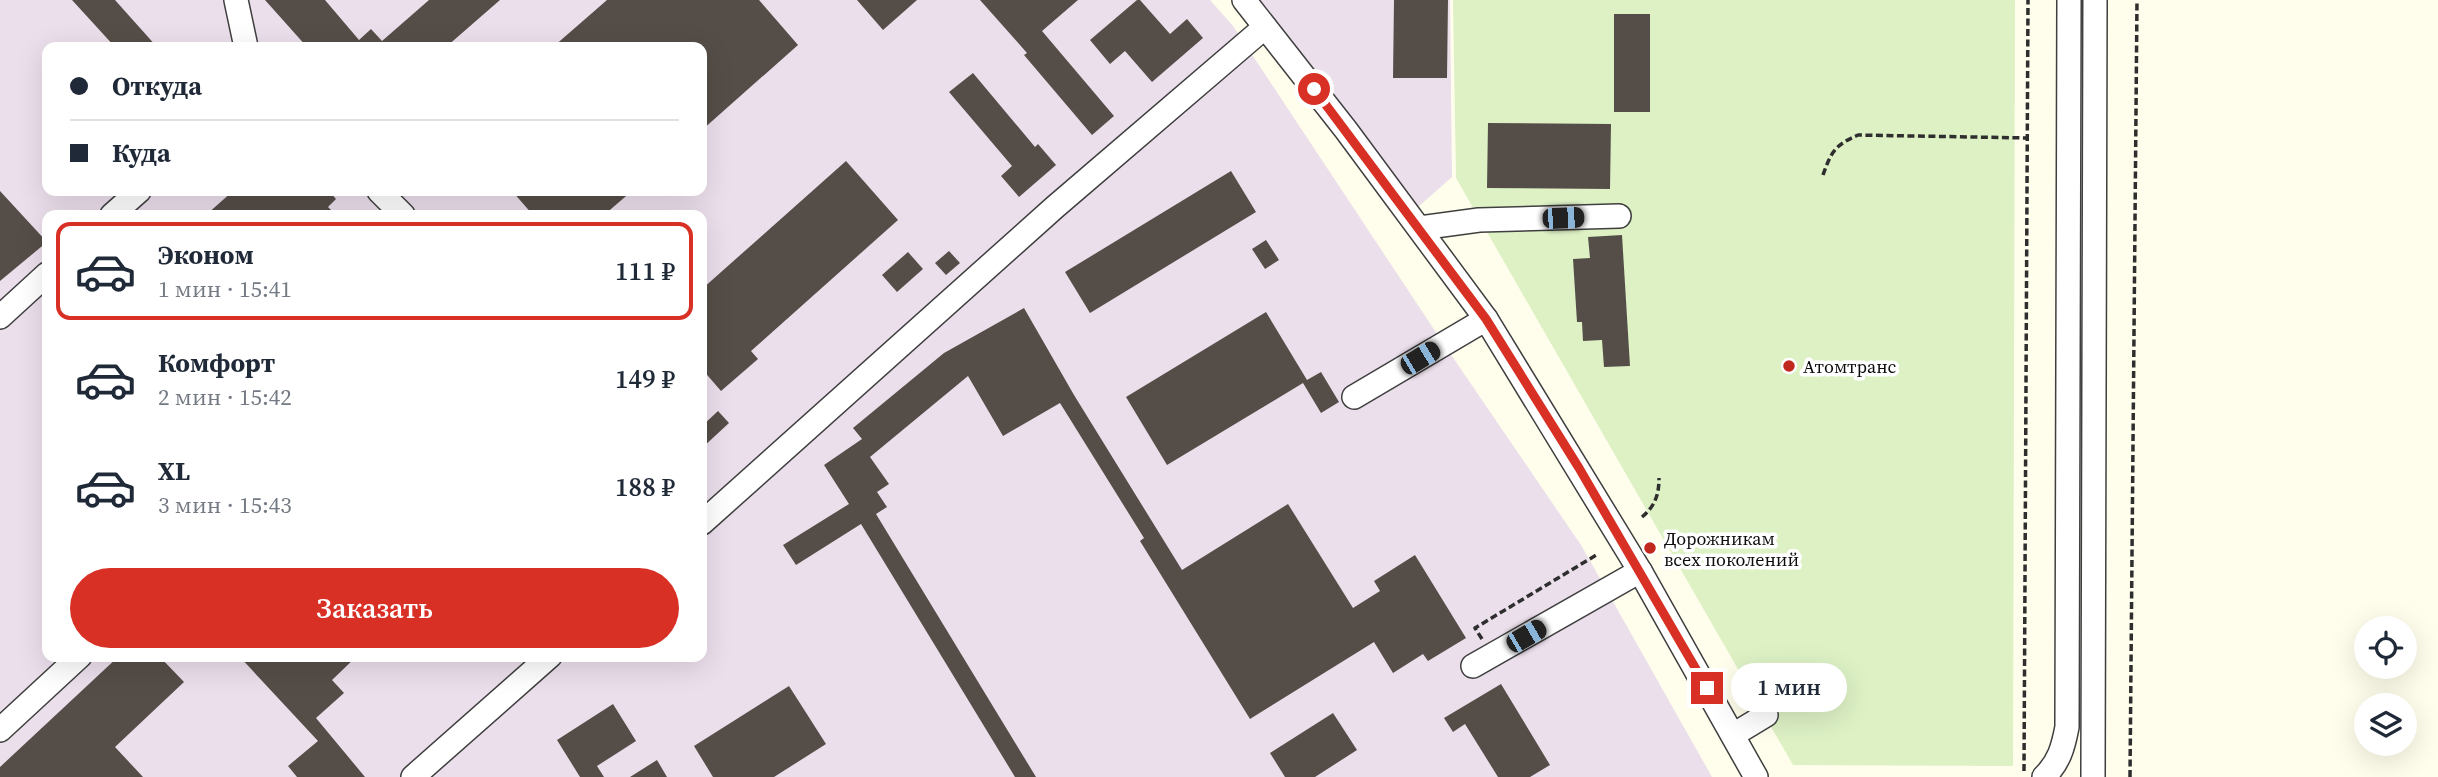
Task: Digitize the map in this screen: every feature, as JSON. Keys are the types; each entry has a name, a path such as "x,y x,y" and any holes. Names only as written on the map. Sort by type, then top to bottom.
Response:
{"street":[{"path":"236,0 245,42"},
{"path":"1244,0 1346,130 1486,319 1640,571 1752,769 1774,777"},
{"path":"2044,777 2062,752 2067,727 2069,0"},
{"path":"2093,777 2095,0"},
{"path":"707,519 1055,207 1265,27"},
{"path":"118,210 133,196"},
{"path":"384,196 398,210"},
{"path":"1420,228 1479,220 1619,216"},
{"path":"0,317 42,279"},
{"path":"1354,397 1486,319"},
{"path":"2067,431 2094,431"},
{"path":"1482,661 1640,571"},
{"path":"0,730 74,662"},
{"path":"413,777 543,662"},
{"path":"1733,735 1766,715"}],"path":[{"path":"2024,777 2028,0"},
{"path":"2130,777 2137,0"},
{"path":"1823,176 1829,155 1842,142 1858,135 2027,138"},
{"path":"1642,517 1659,495 1659,478"},
{"path":"1482,661 1475,628 1598,554"}],"shaded area":[{"path":"0,0 1210,0 1233,26 1443,343 1581,545 1712,777 0,777"},
{"path":"1255,0 1450,0 1452,177 1418,207"}],"green space":[{"name":"Атомтранс","path":"1453,0 2015,0 2013,766 1793,765 1456,178"}],"building":[{"path":"72,0 115,0 153,42 110,42"},
{"path":"265,0 325,0 359,40 371,29 382,41 429,0 500,0 452,42 303,42"},
{"path":"607,0 759,0 798,45 707,126 707,42 559,42"},
{"path":"857,0 917,0 883,30"},
{"path":"980,0 1078,0 1042,31 1114,116 1092,135 1024,55 1027,53"},
{"path":"1140,0 1170,34 1187,19 1203,38 1152,82 1125,51 1110,64 1090,40"},
{"path":"1394,0 1448,0 1447,78 1393,78"},
{"path":"1614,14 1650,14 1650,112 1614,112"},
{"path":"973,73 1035,147 1038,144 1056,165 1019,197 1001,176 1012,166 949,92"},
{"path":"1488,123 1611,124 1610,189 1487,188"},
{"path":"846,161 898,220 751,351 758,359 721,391 707,375 707,285"},
{"path":"1231,171 1256,212 1090,313 1065,272"},
{"path":"0,191 42,237 42,246 0,281"},
{"path":"227,196 333,196 336,199 328,207 331,210 212,210"},
{"path":"516,196 626,196 610,210 529,210"},
{"path":"1622,235 1630,366 1604,367 1602,340 1583,341 1582,322 1577,322 1573,259 1590,258 1588,237"},
{"path":"1266,240 1279,260 1265,269 1252,249"},
{"path":"949,251 960,263 946,275 935,263"},
{"path":"908,252 923,269 897,292 882,275"},
{"path":"1024,308 1074,395 1182,570 1288,504 1353,608 1380,591 1374,581 1415,555 1466,638 1428,661 1423,654 1393,673 1374,642 1250,719 1140,541 1144,538 1060,403 1003,436 968,376 870,457 889,484 877,492 887,507 876,514 1036,777 1015,777 861,524 796,565 783,545 849,504 824,465 862,439 853,428 944,353"},
{"path":"1266,312 1307,380 1321,372 1339,402 1321,413 1303,383 1167,465 1126,397"},
{"path":"718,411 729,423 707,443 707,421"},
{"path":"113,662 165,662 184,682 115,747 143,777 0,777 0,767"},
{"path":"245,662 351,662 332,680 344,693 316,718 365,777 297,777 288,766 318,741"},
{"path":"1501,684 1550,765 1530,777 1498,777 1465,724 1453,732 1444,718"},
{"path":"789,686 826,744 774,777 713,777 694,746"},
{"path":"613,704 636,741 597,766 604,777 580,777 557,740"},
{"path":"1333,713 1357,750 1315,777 1285,777 1270,753"},
{"path":"657,760 667,777 630,777"}],"place":[{"name":"Атомтранс","path":"1789,366"},
{"name":"Дорожникам всех поколений","path":"1650,548"}],"route":[{"path":"1314,89 1486,319 1579,468 1707,688"}]}
